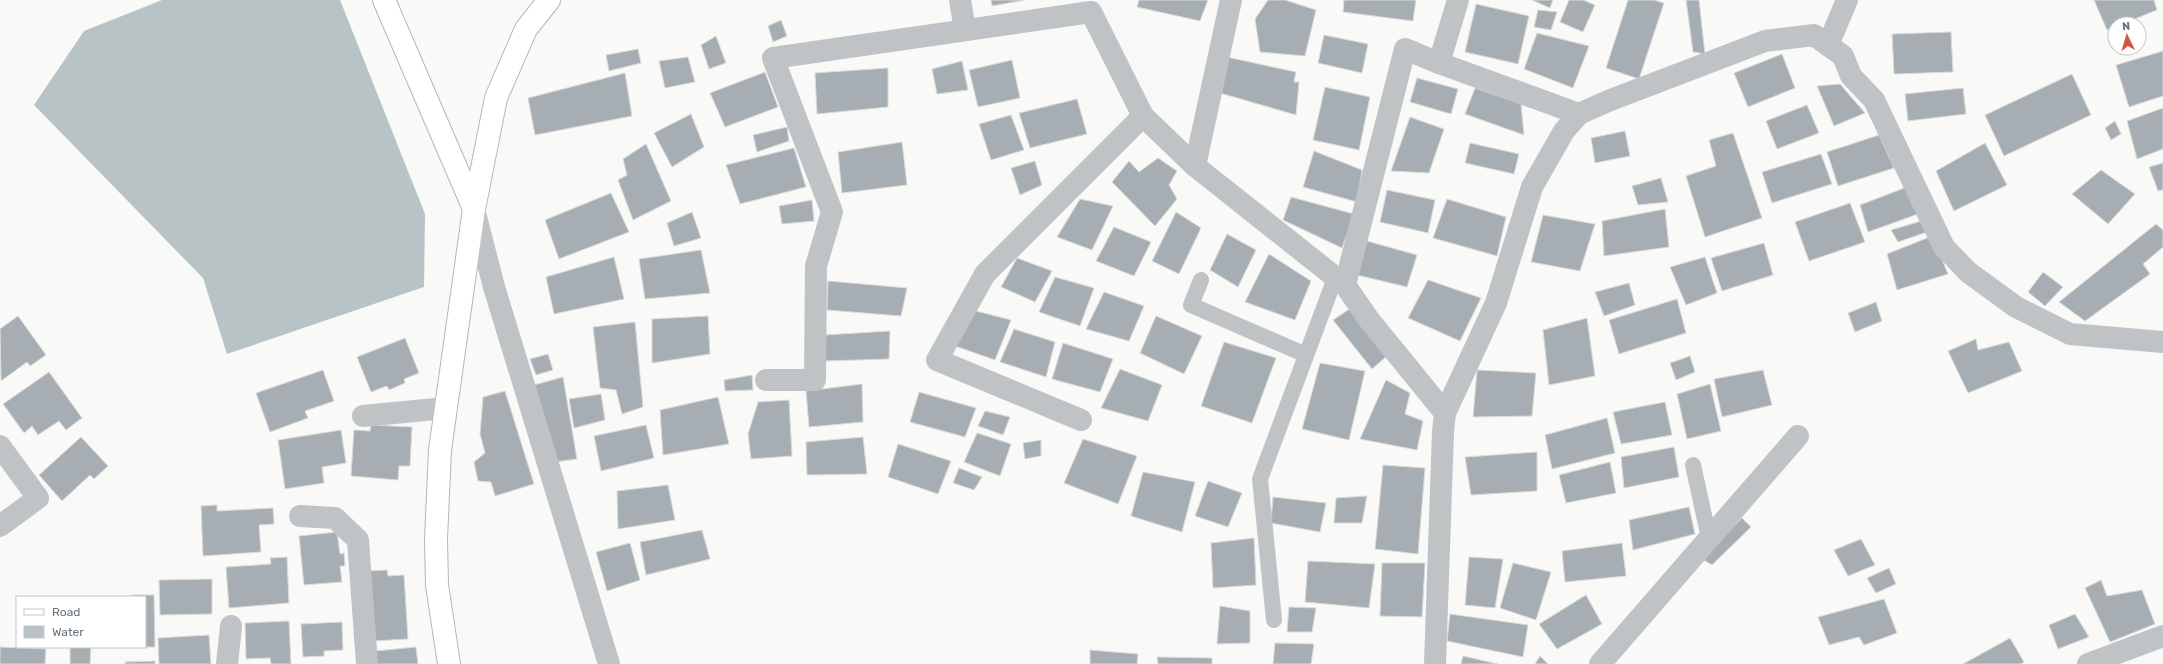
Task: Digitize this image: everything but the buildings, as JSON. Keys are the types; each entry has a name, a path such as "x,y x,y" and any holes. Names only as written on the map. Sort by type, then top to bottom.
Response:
{"street":[{"path":"384,0 474,210 494,287 609,664"},
{"path":"449,664 437,585 436,540 440,450 474,210 496,98 526,30 549,0"},
{"path":"960,0 965,30"},
{"path":"1195,166 1231,0"},
{"path":"1439,63 1458,0"},
{"path":"1828,45 1846,0"},
{"path":"766,380 815,380 816,266 832,212 773,58 965,30 1088,6 1142,116 1195,166 1340,281 1370,321 1445,413"},
{"path":"1435,664 1443,431 1445,413 1496,303 1532,187 1564,130 1579,114 1608,101 1765,41 1814,35 1843,56 1851,76 1874,100 1944,246 1968,272 2016,307 2070,334 2162,346"},
{"path":"1340,281 1405,49 1439,63 1579,114"},
{"path":"1081,420 937,360 985,274 1142,116"},
{"path":"363,416 446,408"},
{"path":"1600,664 1798,436"},
{"path":"0,446 38,498 0,526"},
{"path":"300,516 335,518 358,540 367,664"},
{"path":"227,664 230,626"},
{"path":"2088,664 2163,636"}],"lane":[{"path":"1201,280 1191,305 1306,355"},
{"path":"1274,620 1260,479 1306,355 1340,281"},
{"path":"1693,464 1709,538"}],"water":[{"path":"162,0 340,0 425,214 424,287 227,354 203,278 34,105 84,31"}]}
